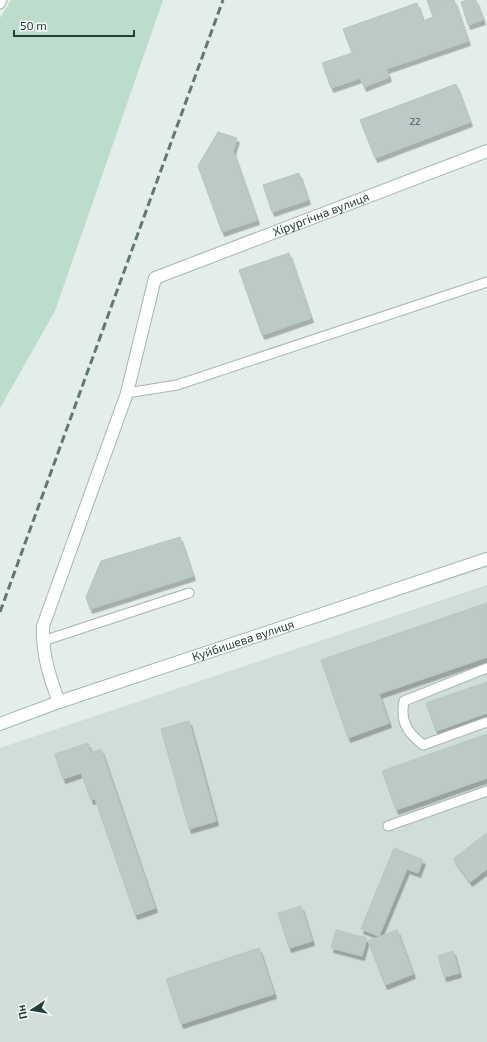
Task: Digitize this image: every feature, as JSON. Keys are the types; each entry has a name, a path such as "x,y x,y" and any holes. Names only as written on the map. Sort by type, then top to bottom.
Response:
{"street":[{"name":"Хірургічна вулиця","path":"127,393 155,278 487,151"},
{"path":"59,702 49,677 43,641 43,626 127,393"},
{"name":"Куйбишева вулиця","path":"0,724 59,702 487,558"}],"lane":[{"path":"0,4 2,0"},
{"path":"127,393 177,385 487,282"},
{"path":"43,641 189,593"},
{"path":"487,668 404,701 402,713 409,734 423,744 487,722"},
{"path":"388,826 487,792"}],"shaded area":[{"path":"487,585 487,1042 0,1042 0,748"}],"green space":[{"path":"11,0 163,0 55,311 0,408 0,18"}],"building":[{"path":"427,0 454,0 468,41 386,69 389,77 364,87 360,78 331,88 322,63 352,53 343,29 417,3 423,21 433,17"},
{"path":"476,0 483,20 468,25 461,2"},
{"path":"456,84 470,122 375,158 360,120"},
{"path":"218,132 237,138 233,151 257,220 222,232 198,166"},
{"path":"299,173 308,200 272,212 263,185"},
{"path":"289,253 311,318 262,335 239,270"},
{"path":"180,537 193,576 90,609 86,597 101,561"},
{"path":"487,603 487,657 379,694 389,723 348,738 321,660"},
{"path":"487,682 487,713 436,731 426,703"},
{"path":"189,721 216,821 189,829 161,729"},
{"path":"487,734 487,778 396,810 382,771"},
{"path":"88,743 91,753 101,749 155,908 135,915 95,799 91,800 81,773 63,779 55,754"},
{"path":"487,833 487,869 470,882 453,859"},
{"path":"394,848 423,860 418,873 407,869 379,936 361,929"},
{"path":"301,906 312,941 289,948 278,913"},
{"path":"336,930 367,938 362,956 331,948"},
{"path":"397,930 413,974 385,985 368,941"},
{"path":"259,948 274,994 181,1024 166,979"},
{"path":"453,951 459,973 444,977 438,956"}],"railway":[{"path":"0,612 223,0"}]}
